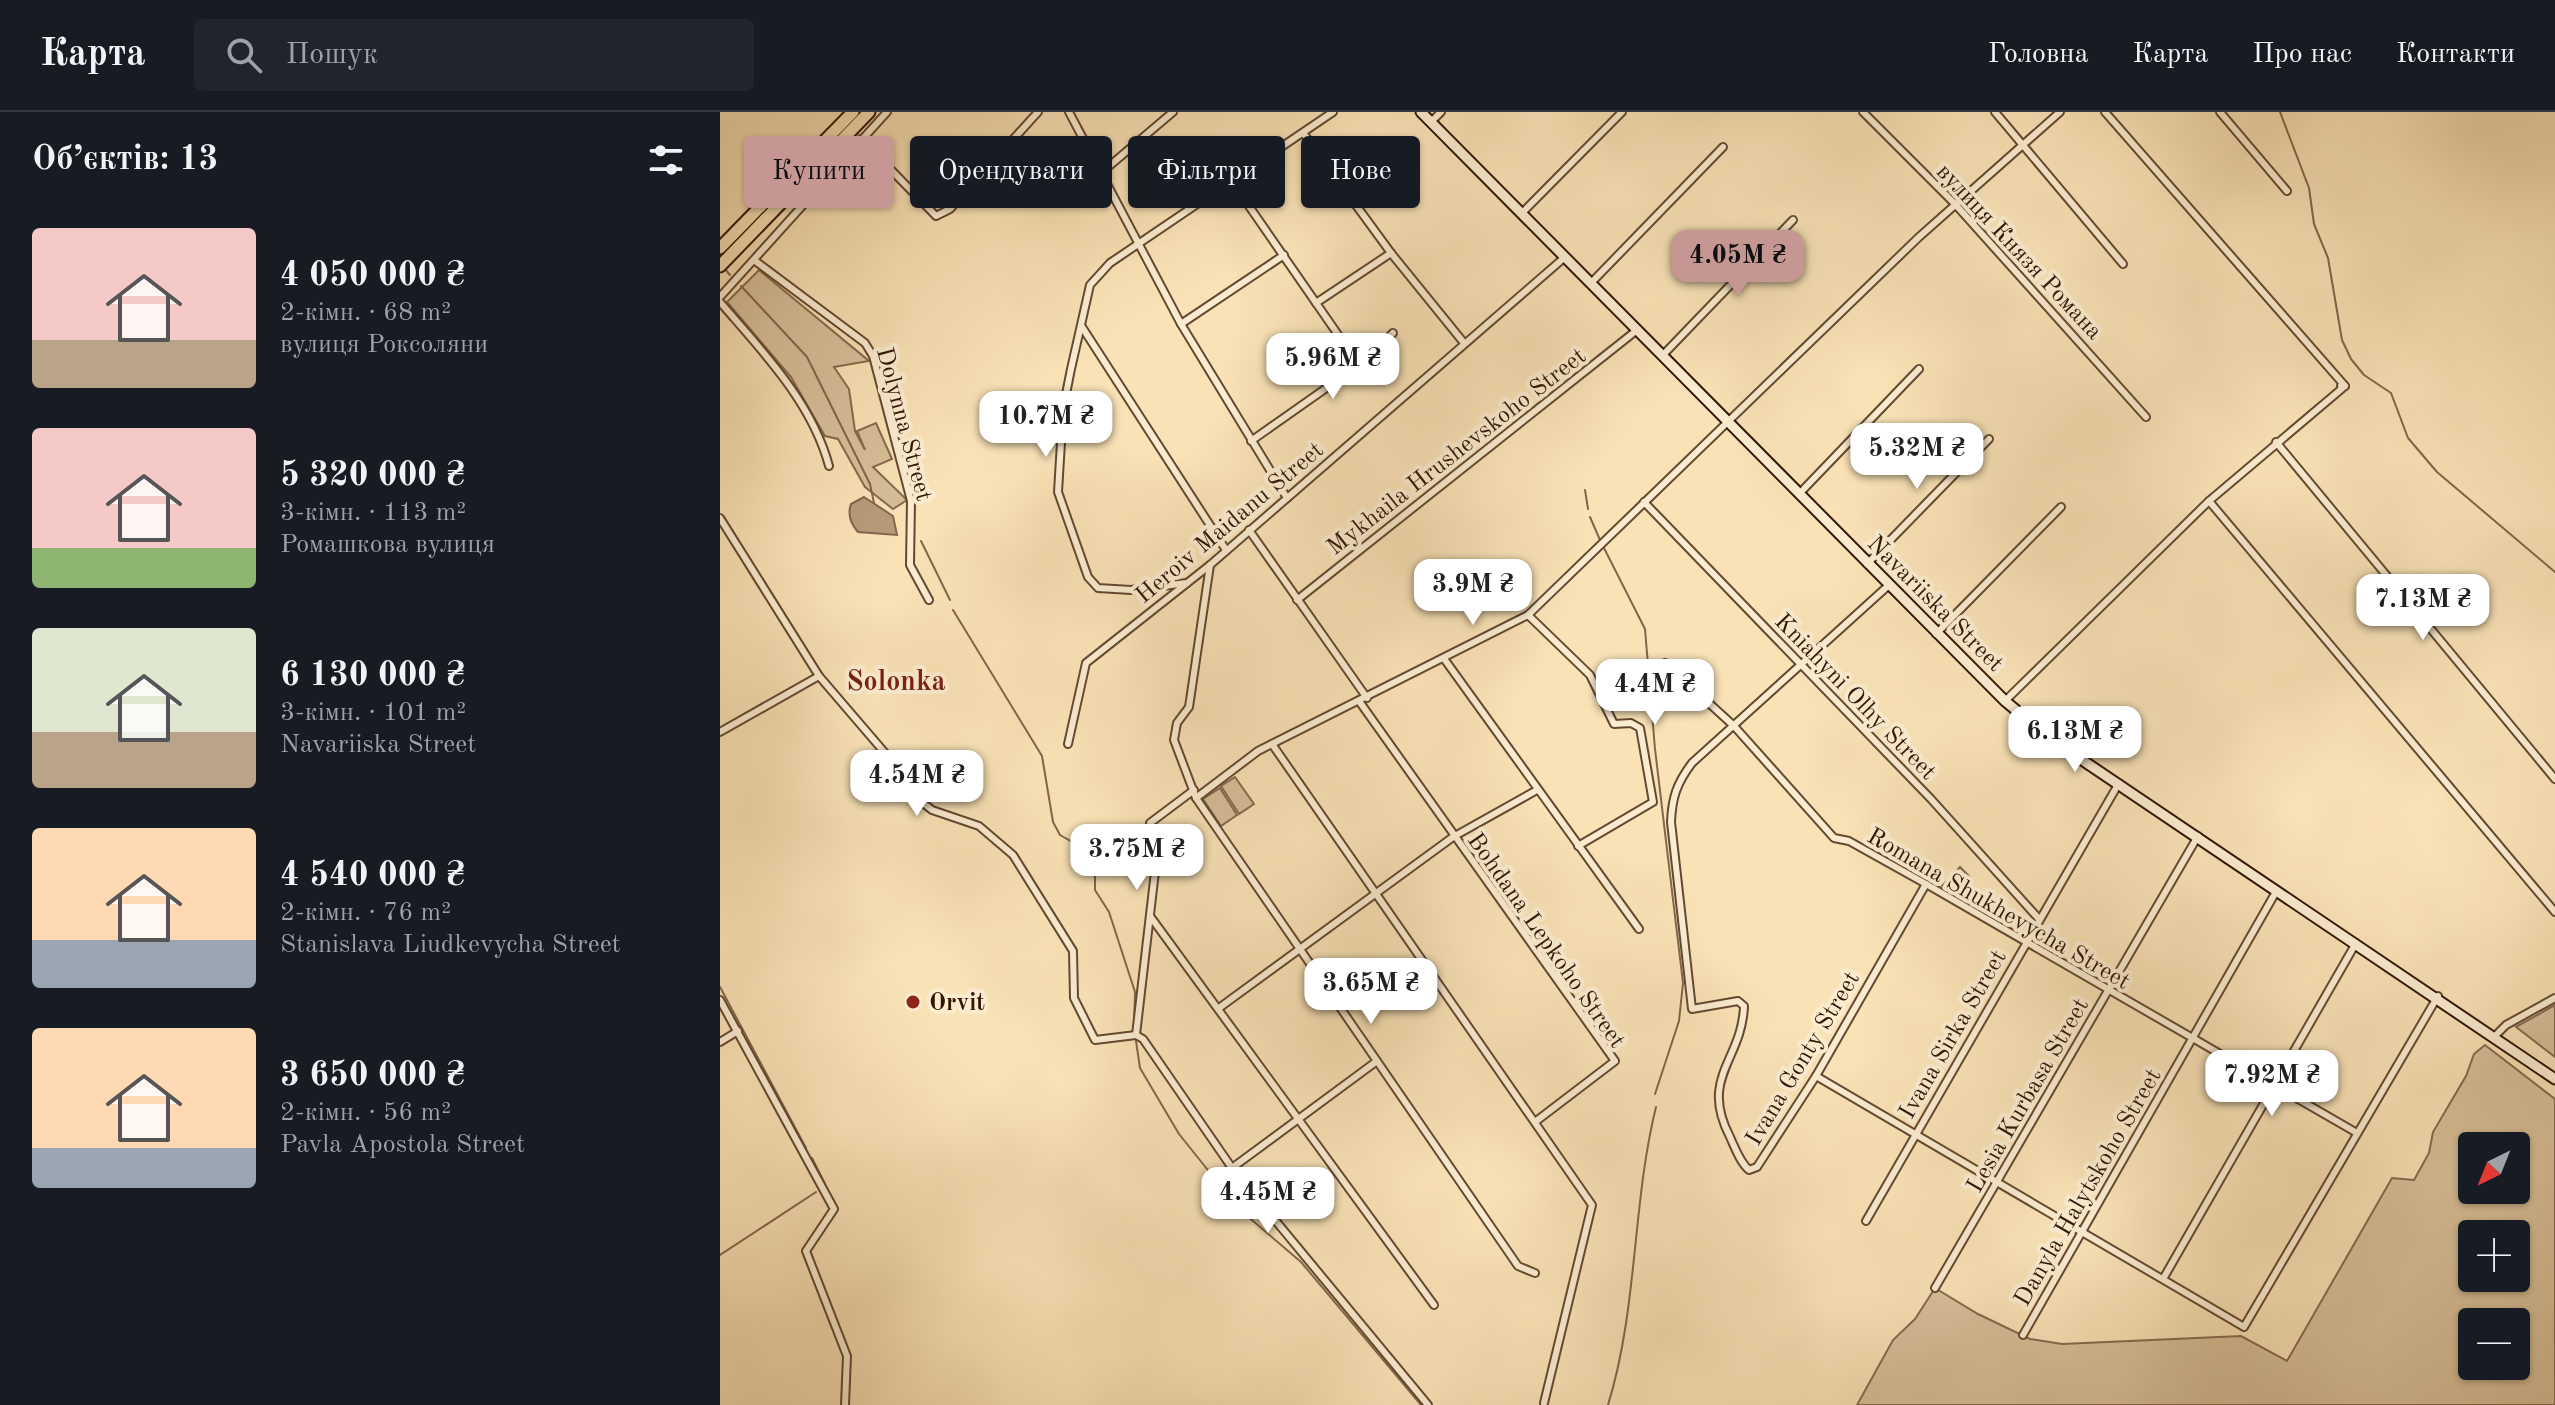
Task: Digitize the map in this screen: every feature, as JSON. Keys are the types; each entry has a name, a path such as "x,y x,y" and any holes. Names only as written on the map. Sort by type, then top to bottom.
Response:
{"highway":[{"path":"720,266 746,228 853,112"},
{"path":"720,248 746,228 869,112"}],"street":[{"path":"864,136 887,112"},
{"path":"894,173 936,216 950,209 1038,112"},
{"path":"1069,112 1082,136"},
{"path":"1112,164 1173,112"},
{"path":"1285,147 1333,112"},
{"name":"Navariiska Street","path":"1421,112 2005,701 2051,739 2438,996 2555,1079"},
{"path":"1431,122 1441,112"},
{"path":"1522,213 1622,112"},
{"name":"вулиця Князя Романа","path":"1863,112 1955,204 2146,417"},
{"path":"1995,112 2123,264"},
{"path":"1136,1035 1156,863 1150,823 1272,744 1445,660 1528,615 1919,237 2060,112"},
{"path":"2005,701 2209,501 2343,386 2105,112"},
{"path":"2220,112 2287,191"},
{"path":"1304,134 1391,253 1464,343"},
{"path":"1591,283 1723,147"},
{"path":"1112,194 1181,324 1287,498"},
{"path":"800,208 721,295 789,383 825,451 829,466"},
{"path":"1189,582 1112,591 1098,588 1088,577 1058,492 1063,409 1094,278 1195,208"},
{"path":"1251,208 1359,365"},
{"path":"1662,356 1793,220"},
{"path":"1316,303 1391,253"},
{"path":"1181,324 1284,255"},
{"name":"Heroiv Maidanu Street","path":"1068,744 1086,663 1210,565 1565,257"},
{"name":"Dolynna Street","path":"754,260 865,343 873,356 911,501 910,565 929,600"},
{"path":"1082,327 1196,508 1226,550"},
{"name":"Mykhaila Hrushevskoho Street","path":"1297,600 1637,330"},
{"path":"1251,441 1359,365 1393,333"},
{"path":"1799,494 1919,369"},
{"path":"1867,564 1989,439"},
{"path":"2276,442 2555,779"},
{"path":"2209,501 2555,912"},
{"name":"Kniahyni Olhy Street","path":"1644,502 1931,799 2039,919"},
{"path":"1936,634 2061,507"},
{"path":"720,518 819,676 891,760 913,795 932,810 979,826 1013,855 1073,951 1074,998 1095,1040 1136,1035 1143,1039 1232,1168 1428,1405"},
{"name":"Bohdana Lepkoho Street","path":"1249,530 1453,837 1615,1061 1535,1122"},
{"path":"1210,565 1189,707 1177,723 1174,740 1195,794 1518,1266 1535,1273"},
{"path":"1734,726 1889,585"},
{"path":"1528,615 1590,675 1614,724 1636,724 1641,733 1653,802 1578,846"},
{"path":"1445,660 1639,929"},
{"name":"Romana Shukhevycha Street","path":"1665,663 1734,726 1828,834 1849,841 1926,884 2191,1040 2357,1133"},
{"path":"720,732 819,676"},
{"name":"Ivana Gonty Street","path":"1734,726 1692,763 1678,782 1672,798 1671,822 1692,1009 1738,1001 1744,1006 1730,1058 1718,1082 1717,1100 1719,1117 1749,1170 1757,1167 1816,1076 1926,884"},
{"path":"1272,744 1592,1205 1544,1403"},
{"name":"Ivana Sirka Street","path":"1866,1221 2119,783"},
{"name":"Bohdana Lepkoho Street","path":"1219,1008 1453,837 1537,790"},
{"name":"Lesia Kurbasa Street","path":"1935,1288 2198,836"},
{"name":"Danyla Halytskoho Street","path":"2023,1335 2277,890"},
{"path":"1150,916 1434,1305"},
{"path":"2163,1279 2356,943"},
{"path":"1816,1076 2240,1326 2247,1325 2438,996"},
{"path":"2495,1036 2506,1025 2555,998"},
{"path":"720,1000 834,1209 806,1251 847,1356 845,1405"},
{"path":"720,1042 738,1031"},
{"path":"1232,1168 1377,1061"}],"shaded area":[{"path":"759,270 869,361 834,367 849,389 855,431 865,450 857,431 876,423 892,459 873,467 907,500 893,509 865,487 838,439 825,436 791,377 727,302"},
{"path":"864,497 893,516 897,535 858,532 849,512 851,504"},
{"path":"1235,777 1254,804 1239,814 1221,786"},
{"path":"1220,788 1237,815 1221,826 1203,799"},
{"path":"1960,867 1973,880 1960,897 1942,886"},
{"path":"2555,1005 2555,1057 2516,1027"},
{"path":"2485,1045 2555,1099 2555,1405 1857,1405 1893,1340 1915,1319 1935,1288 1978,1314 2030,1339 2062,1344 2241,1336 2287,1361 2392,1178 2414,1180 2429,1153 2433,1132 2466,1076 2474,1054"}],"waterway":[{"path":"2280,112 2309,188 2314,224 2328,258 2342,340 2351,359 2364,375 2391,393 2408,438 2437,472 2555,572"},
{"path":"724,268 730,275"},
{"path":"741,286 807,357 870,484 874,503"},
{"path":"1585,490 1588,509"},
{"path":"1590,517 1600,540"},
{"path":"921,541 950,600"},
{"path":"1604,548 1645,629 1655,749 1683,983 1679,1021 1655,1094"},
{"path":"953,610 1042,756 1053,822 1060,835 1074,843 1095,871 1095,890 1109,912 1135,992 1134,1029"},
{"path":"720,987 806,1148"},
{"path":"1136,1041 1140,1068 1179,1134 1239,1209 1301,1262 1421,1405"},
{"path":"1608,1405 1625,1331 1648,1144 1656,1107"},
{"path":"812,1158 825,1184"},
{"path":"720,1255 816,1192"}],"place":[{"name":"Orvit","path":"913,1002"}],"district":[{"name":"Solonka","path":"896,680"}]}
